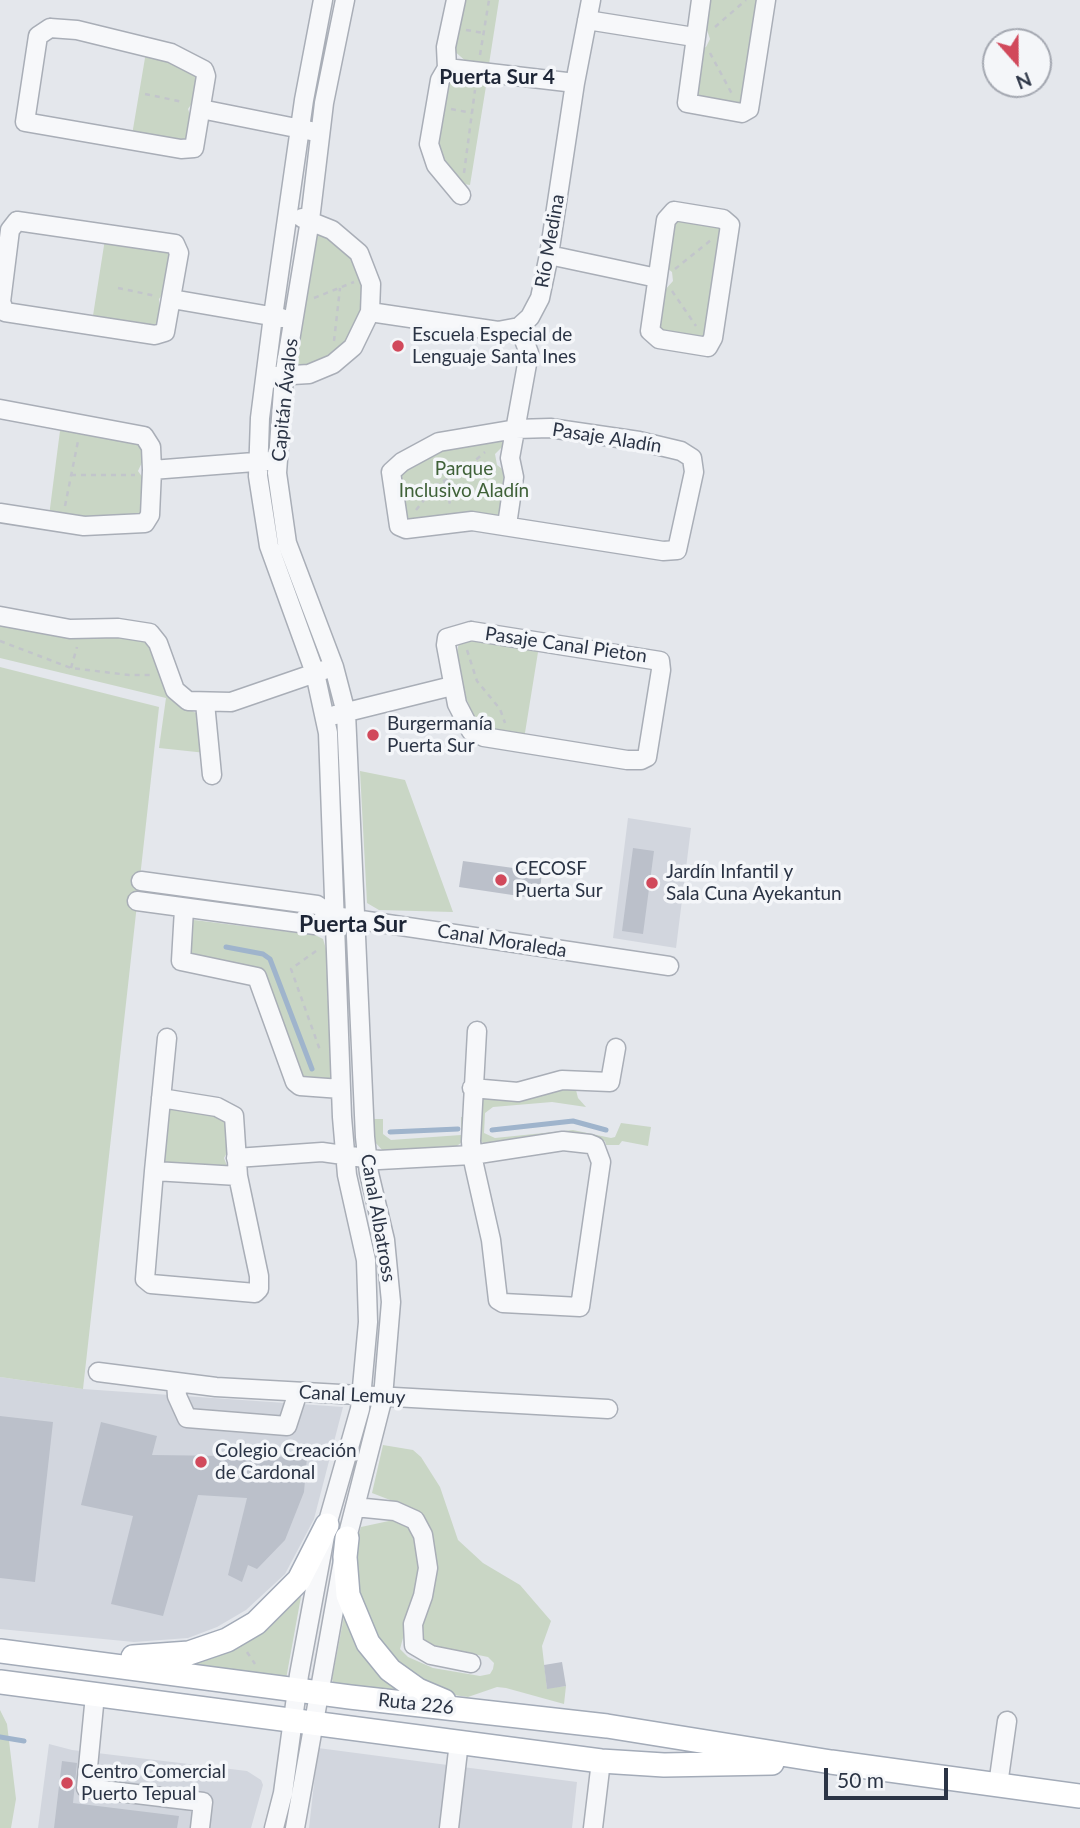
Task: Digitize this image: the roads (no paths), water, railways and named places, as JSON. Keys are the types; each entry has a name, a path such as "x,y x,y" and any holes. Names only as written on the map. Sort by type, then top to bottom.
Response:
{"main road":[{"path":"67,1660 177,1655 208,1647 239,1634 264,1618 286,1596 310,1563 327,1525"},
{"path":"347,1538 345,1557 348,1595 361,1631 373,1650 390,1670 418,1690 436,1699 474,1710"},
{"name":"Ruta 226","path":"0,1651 308,1684 474,1710 607,1726 831,1762 1080,1796"},
{"name":"Ruta 226","path":"0,1682 601,1761 664,1765 831,1762"}],"street":[{"name":"Capitán Ávalos","path":"323,0 300,129 273,316 257,462 269,546 315,673 325,718 330,761 334,916"},
{"name":"Capitán Ávalos","path":"345,0 320,132 310,220 284,377 277,461 278,487 287,542 334,667 346,713 356,919"},
{"path":"456,0 446,47 447,68 440,80 430,153 443,175 461,195"},
{"name":"Río Medina","path":"519,327 535,309 549,255 590,0"},
{"path":"701,0 704,39 687,103 743,113 749,109 766,0"},
{"path":"587,20 704,39"},
{"path":"50,28 78,30 181,56 205,73 201,108 196,142 190,150 29,124 25,116 38,36 50,28"},
{"path":"447,68 575,83"},
{"path":"201,108 320,132"},
{"path":"680,211 723,219 730,225 710,345 704,348 651,335 667,279 669,212 680,211"},
{"path":"265,375 284,377 309,374 331,365 353,347 370,312 369,276 350,243 332,230 288,214"},
{"path":"22,221 175,244 179,253 172,299 167,328 160,335 5,312 1,302 11,226 22,221"},
{"path":"549,255 667,279"},
{"path":"172,299 293,320"},
{"path":"370,312 498,331 519,327 529,353 510,458 514,477 507,525"},
{"path":"0,409 144,436 151,447 152,472 150,515 145,523 84,526 0,513"},
{"name":"Pasaje Aladín","path":"566,428 639,441 687,454 692,458 694,472 680,542 674,551 507,525 456,521 406,529 397,521 391,472 435,443 516,429 566,428"},
{"path":"152,472 277,461"},
{"path":"0,616 81,629 118,628 155,635 169,675 182,699 205,703 241,700 334,667"},
{"name":"Pasaje Canal Pieton","path":"471,631 660,661 661,670 649,751 641,760 502,740 471,731 461,717 452,686 447,638 460,632 471,631"},
{"path":"325,718 452,686"},
{"path":"205,703 212,775"},
{"name":"Canal Moraleda","path":"141,881 317,905 334,916 669,966"},
{"name":"Canal Moraleda","path":"137,901 315,925 334,916"},
{"path":"184,909 181,961 257,977 295,1082 300,1086 341,1090"},
{"name":"Canal Albatross","path":"308,1684 327,1525 362,1396 368,1340 367,1273 345,1155 334,916"},
{"name":"Canal Albatross","path":"308,1684 383,1397 390,1339 390,1280 367,1159 356,919"},
{"path":"236,1158 323,1152 367,1159 472,1155 563,1141 595,1146 601,1162 580,1307 499,1302 491,1240 472,1155 472,1088 477,1031"},
{"path":"161,1098 217,1107 233,1114 238,1176 259,1276 259,1289 251,1294 146,1282 154,1171 161,1098 167,1038"},
{"path":"472,1088 518,1092 562,1080 610,1082 616,1048"},
{"path":"154,1171 238,1176"},
{"name":"Canal Lemuy","path":"98,1372 176,1382 298,1392 608,1409"},
{"path":"176,1382 177,1396 187,1418 287,1426 298,1392"},
{"path":"355,1507 395,1511 415,1520 423,1535 428,1568 423,1596 412,1624 414,1644 431,1655 471,1663"},
{"path":"295,1828 308,1684"},
{"path":"95,1695 86,1788 203,1802 200,1828"},
{"path":"998,1785 1007,1721"},
{"path":"274,1828 304,1722"},
{"path":"449,1828 459,1742"},
{"path":"593,1828 601,1761"}],"waterway":[{"path":"226,947 263,954 270,959 312,1069"},
{"path":"492,1130 573,1121 606,1130"},
{"path":"390,1132 458,1129"},
{"path":"0,1737 24,1741"}],"place":[{"name":"Escuela Especial de Lenguaje Santa Ines","path":"398,346"},
{"name":"Burgermanía Puerta Sur","path":"373,735"},
{"name":"CECOSF Puerta Sur","path":"501,880"},
{"name":"Jardín Infantil y Sala Cuna Ayekantun","path":"652,883"},
{"name":"Colegio Creación de Cardonal","path":"201,1462"},
{"name":"Centro Comercial Puerto Tepual","path":"67,1783"}],"district":[{"name":"Puerta Sur 4","path":"497,77"},
{"name":"Puerta Sur","path":"353,925"}],"park label":[{"name":"Parque Inclusivo Aladín","path":"464,480"}]}
